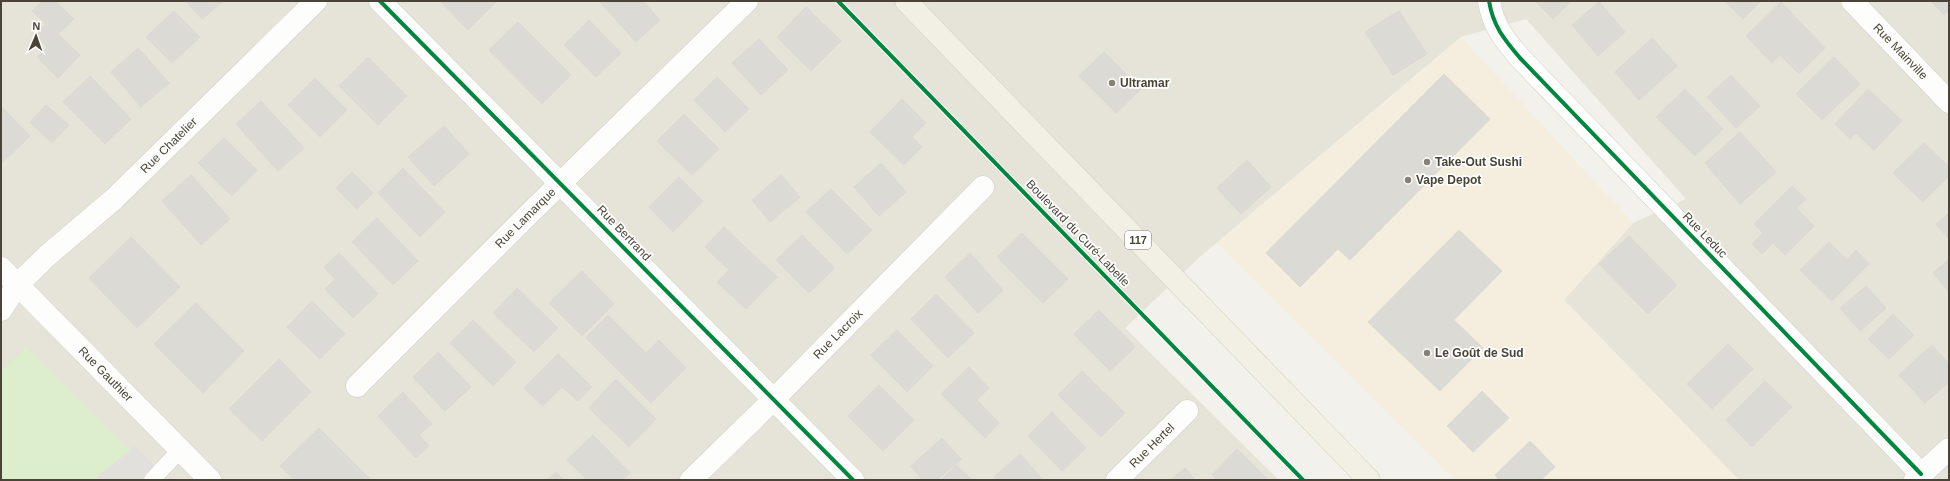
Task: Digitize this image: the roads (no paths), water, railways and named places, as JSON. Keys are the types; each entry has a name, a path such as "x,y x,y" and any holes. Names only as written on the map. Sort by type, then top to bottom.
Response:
{"main road":[{"name":"117","path":"906,1 1369,480"}],"street":[{"name":"Rue Chatelier","path":"1,310 9,288 114,199 316,1"},
{"name":"Rue Bertrand","path":"380,1 853,480"},
{"name":"Rue Lamarque","path":"357,386 560,183 747,1"},
{"name":"Rue Leduc","path":"1489,1 1496,27 1520,58 1918,477"},
{"name":"Rue Mainville","path":"1852,1 1949,102"},
{"name":"Rue Lacroix","path":"691,480 773,400 983,187"},
{"name":"Rue Gauthier","path":"1,268 9,288 210,480"},
{"name":"Rue Hertel","path":"1117,480 1187,411"},
{"path":"1918,477 1949,449"}],"lane":[{"path":"152,480 180,450"}],"place":[{"name":"Ultramar","path":"1112,83"},
{"name":"Take-Out Sushi","path":"1427,162"},
{"name":"Vape Depot","path":"1408,180"},
{"name":"Le Goût de Sud","path":"1427,353"}]}
